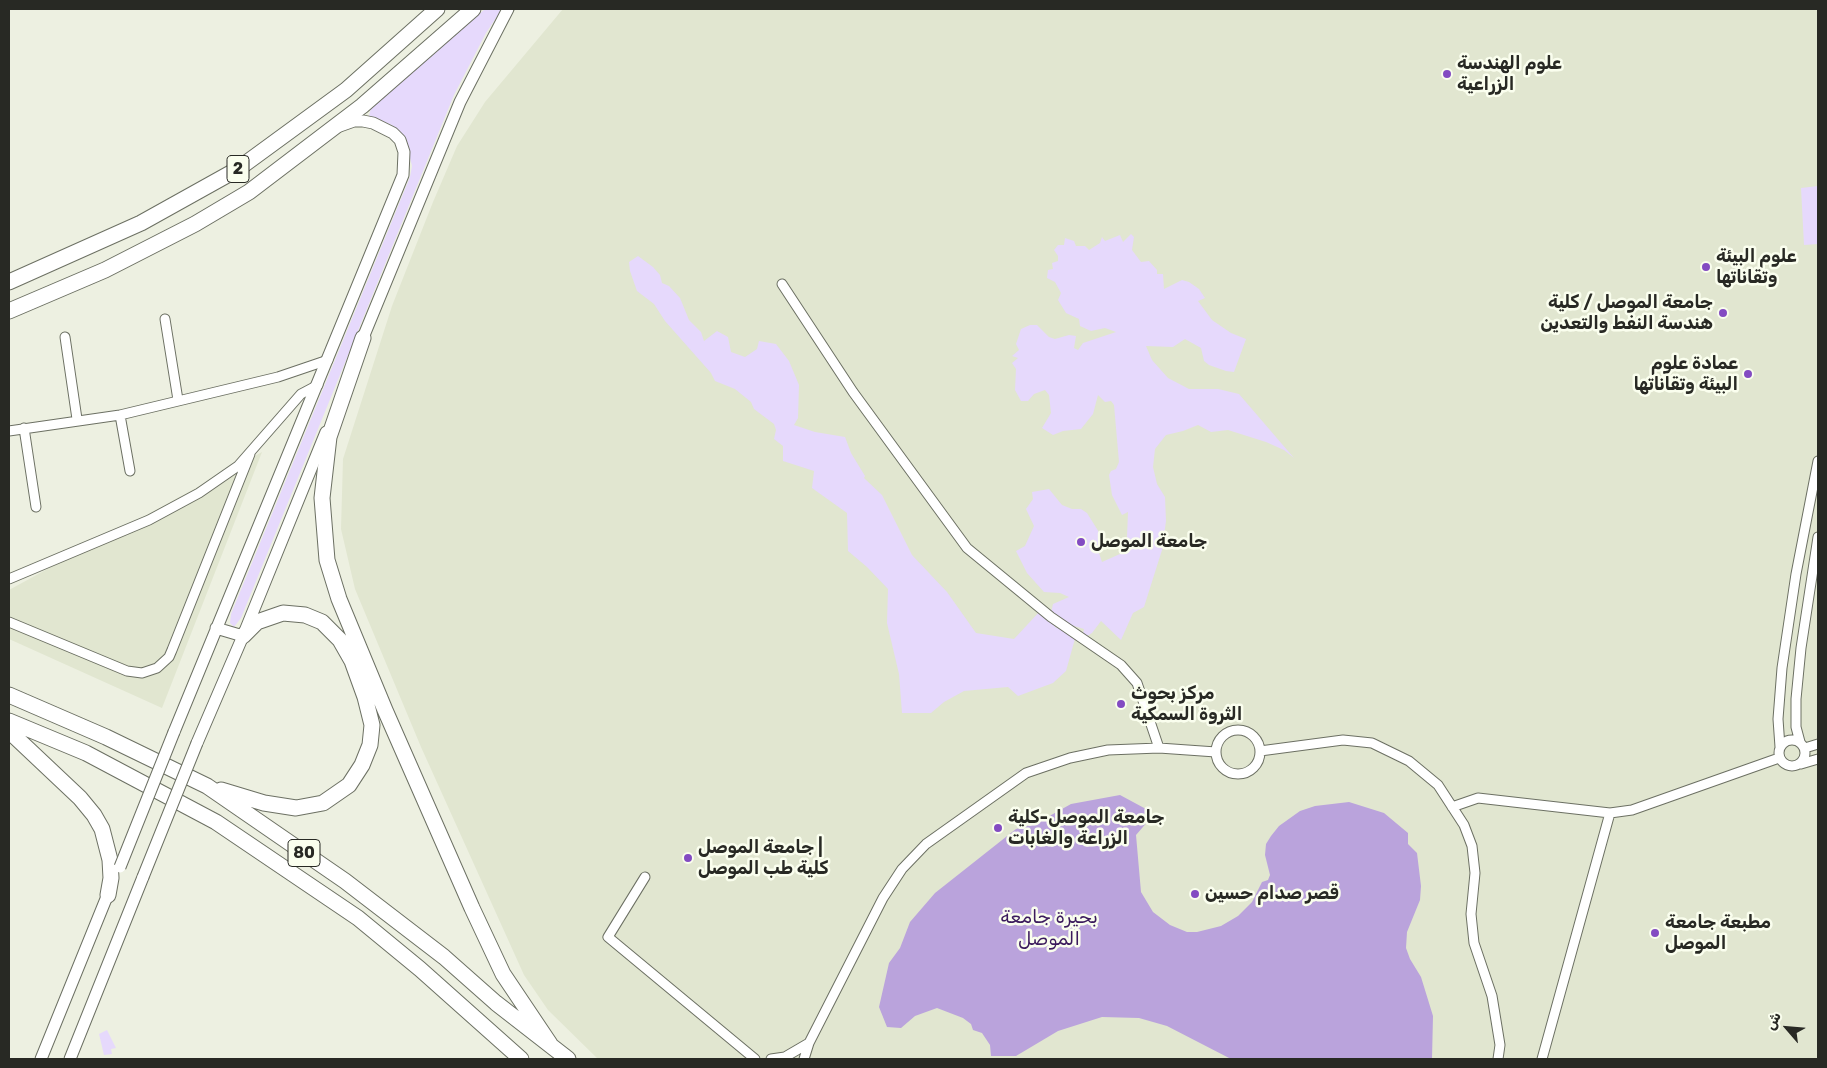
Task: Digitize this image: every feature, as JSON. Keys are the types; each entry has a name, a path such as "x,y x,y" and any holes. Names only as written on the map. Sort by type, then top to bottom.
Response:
{"highway":[{"name":"2","path":"9,311 97,274 196,224 249,192 320,139 420,57 473,9"},
{"name":"2","path":"9,282 94,246 181,202 238,169 346,90 434,10"},
{"path":"181,202 196,224"},
{"path":"363,338 329,437 322,498 327,560 339,598 385,710 472,908 503,974 550,1044"},
{"path":"207,786 264,803 296,808 323,802 349,785 362,765 370,745 372,725 366,697 352,661 340,640 322,622 305,615 283,613 257,622 244,636"},
{"name":"80","path":"9,695 106,737 207,786 345,881 568,1059"},
{"name":"80","path":"9,721 86,753 216,822 358,918 420,969 521,1059"},
{"path":"9,731 80,798 94,815 102,829 110,860 111,878 108,894"}],"main road":[{"path":"70,1059 197,742 244,636 460,102 508,9"},
{"path":"41,1059 403,174 406,163 400,140 393,133 373,123 354,121 343,124 320,139"},
{"path":"216,628 244,636"}],"street":[{"path":"782,284 853,392 967,548 1055,620 1121,665 1136,683 1158,748"},
{"path":"165,319 178,400"},
{"path":"64,338 77,419"},
{"path":"9,431 77,419 120,414 278,377 328,360"},
{"path":"9,579 166,512 224,476 250,454 301,394 318,385"},
{"path":"120,414 130,471"},
{"path":"24,428 36,506"},
{"path":"9,622 126,671 142,673 157,668 164,663 172,650 250,454"},
{"path":"1779,758 1778,729 1782,668 1796,574 1818,461"},
{"path":"1800,764 1805,757 1796,727 1796,699 1801,648 1818,537"},
{"path":"1234,730 1248,732 1258,744 1260,751 1256,765 1244,774 1237,775 1224,770 1219,765 1216,752 1221,738 1234,730"},
{"path":"1260,751 1343,740 1372,743 1409,761 1438,785 1464,825 1472,846 1475,873 1471,914 1474,943 1492,996 1500,1046 1498,1059"},
{"path":"1780,747 1787,741 1802,745 1818,744"},
{"path":"804,1059 809,1043 884,898 902,868 926,844 1026,773 1070,758 1108,750 1158,748 1216,752"},
{"path":"1779,758 1788,766 1818,759"},
{"path":"1452,807 1478,798 1610,812 1632,810 1779,758"},
{"path":"1542,1059 1610,812"},
{"path":"645,877 608,937 756,1059"},
{"path":"771,1059 785,1057 809,1043"}],"shaded area":[{"path":"485,9 502,9 486,33 454,95 241,618 234,627 230,623 231,614 410,177 412,166 406,142 392,125 369,116 371,108"},
{"name":"جامعة الموصل","path":"563,9 1818,9 1818,1059 598,1059 548,1010 524,975 421,747 355,589 341,529 343,459 392,306 433,202 457,146 485,102"},
{"path":"1818,186 1818,244 1804,245 1801,188"},
{"path":"1131,234 1134,237 1132,250 1141,262 1149,261 1157,270 1157,274 1163,274 1164,289 1182,280 1189,282 1199,289 1205,298 1198,301 1212,320 1231,333 1246,339 1234,372 1209,365 1204,361 1201,348 1185,339 1173,347 1146,346 1152,360 1168,378 1189,389 1218,389 1239,394 1294,458 1284,450 1266,442 1228,430 1211,432 1198,425 1166,435 1155,449 1153,467 1157,484 1165,497 1166,521 1162,550 1144,607 1133,613 1121,640 1101,621 1092,633 1082,639 1084,629 1051,619 1055,627 1076,635 1066,671 1053,683 1018,696 1008,687 964,691 944,702 931,713 902,713 899,674 887,623 888,589 848,551 847,513 812,488 814,471 783,461 783,446 774,439 776,430 774,424 754,409 751,402 735,389 715,381 711,373 665,321 654,304 637,291 629,262 638,256 653,267 660,275 662,283 669,286 680,298 689,320 701,332 704,341 717,331 728,337 731,352 745,357 757,349 759,341 776,344 789,361 799,385 798,418 794,425 815,432 845,437 851,453 865,476 864,478 882,495 912,555 947,592 976,633 1014,639 1041,610 1050,617 1053,604 1069,597 1060,593 1044,592 1027,573 1016,551 1025,546 1034,526 1026,509 1033,499 1032,492 1049,489 1062,505 1072,509 1081,509 1087,513 1102,537 1097,547 1102,562 1120,554 1127,537 1128,512 1122,515 1112,495 1109,475 1111,471 1116,469 1119,462 1114,405 1111,401 1105,402 1098,395 1093,414 1081,429 1063,431 1053,435 1042,428 1051,413 1049,395 1045,390 1034,394 1028,401 1021,401 1015,390 1016,369 1012,363 1018,358 1012,356 1019,350 1016,344 1021,329 1030,325 1037,325 1049,337 1055,339 1069,335 1076,336 1074,348 1078,350 1083,343 1116,332 1105,328 1091,331 1080,326 1079,319 1066,313 1058,300 1061,293 1055,282 1047,278 1048,270 1053,269 1052,263 1058,261 1058,256 1054,250 1058,245 1064,245 1065,238 1074,241 1076,246 1085,246 1089,250 1100,243 1102,237 1105,241 1120,235 1123,242"},
{"path":"262,452 162,708 9,639 9,590"},
{"path":"107,1030 116,1048 111,1049 112,1054 104,1055 99,1034"}],"water":[{"name":"بحيرة جامعة الموصل","path":"1120,795 1146,809 1149,820 1136,835 1141,892 1153,912 1170,925 1187,932 1197,932 1221,926 1238,916 1252,902 1262,882 1268,880 1270,875 1265,855 1266,844 1279,826 1300,811 1315,806 1349,802 1384,813 1408,833 1408,844 1417,853 1421,886 1420,900 1407,932 1406,948 1410,959 1421,977 1433,1016 1432,1059 1231,1059 1167,1026 1139,1018 1102,1017 1058,1031 1016,1056 991,1056 990,1045 982,1033 973,1030 971,1024 963,1018 937,1008 915,1016 901,1028 887,1027 879,1007 889,963 900,948 910,922 935,893 1016,829 1035,824 1071,804"}],"place":[{"name":"علوم الهندسة الزراعية","path":"1447,74"},
{"name":"علوم البيئة وتقاناتها","path":"1706,267"},
{"name":"جامعة الموصل / كلية هندسة النفط والتعدين","path":"1723,313"},
{"name":"عمادة علوم البيئة وتقاناتها","path":"1748,374"},
{"name":"جامعة الموصل","path":"1081,542"},
{"name":"مركز بحوث الثروة السمكية","path":"1121,704"},
{"name":"جامعة الموصل-كلية الزراعة والغابات","path":"998,828"},
{"name":"جامعة الموصل | كلية طب الموصل","path":"688,858"},
{"name":"قصر صدام حسين","path":"1195,894"},
{"name":"مطبعة جامعة الموصل","path":"1655,933"}]}
